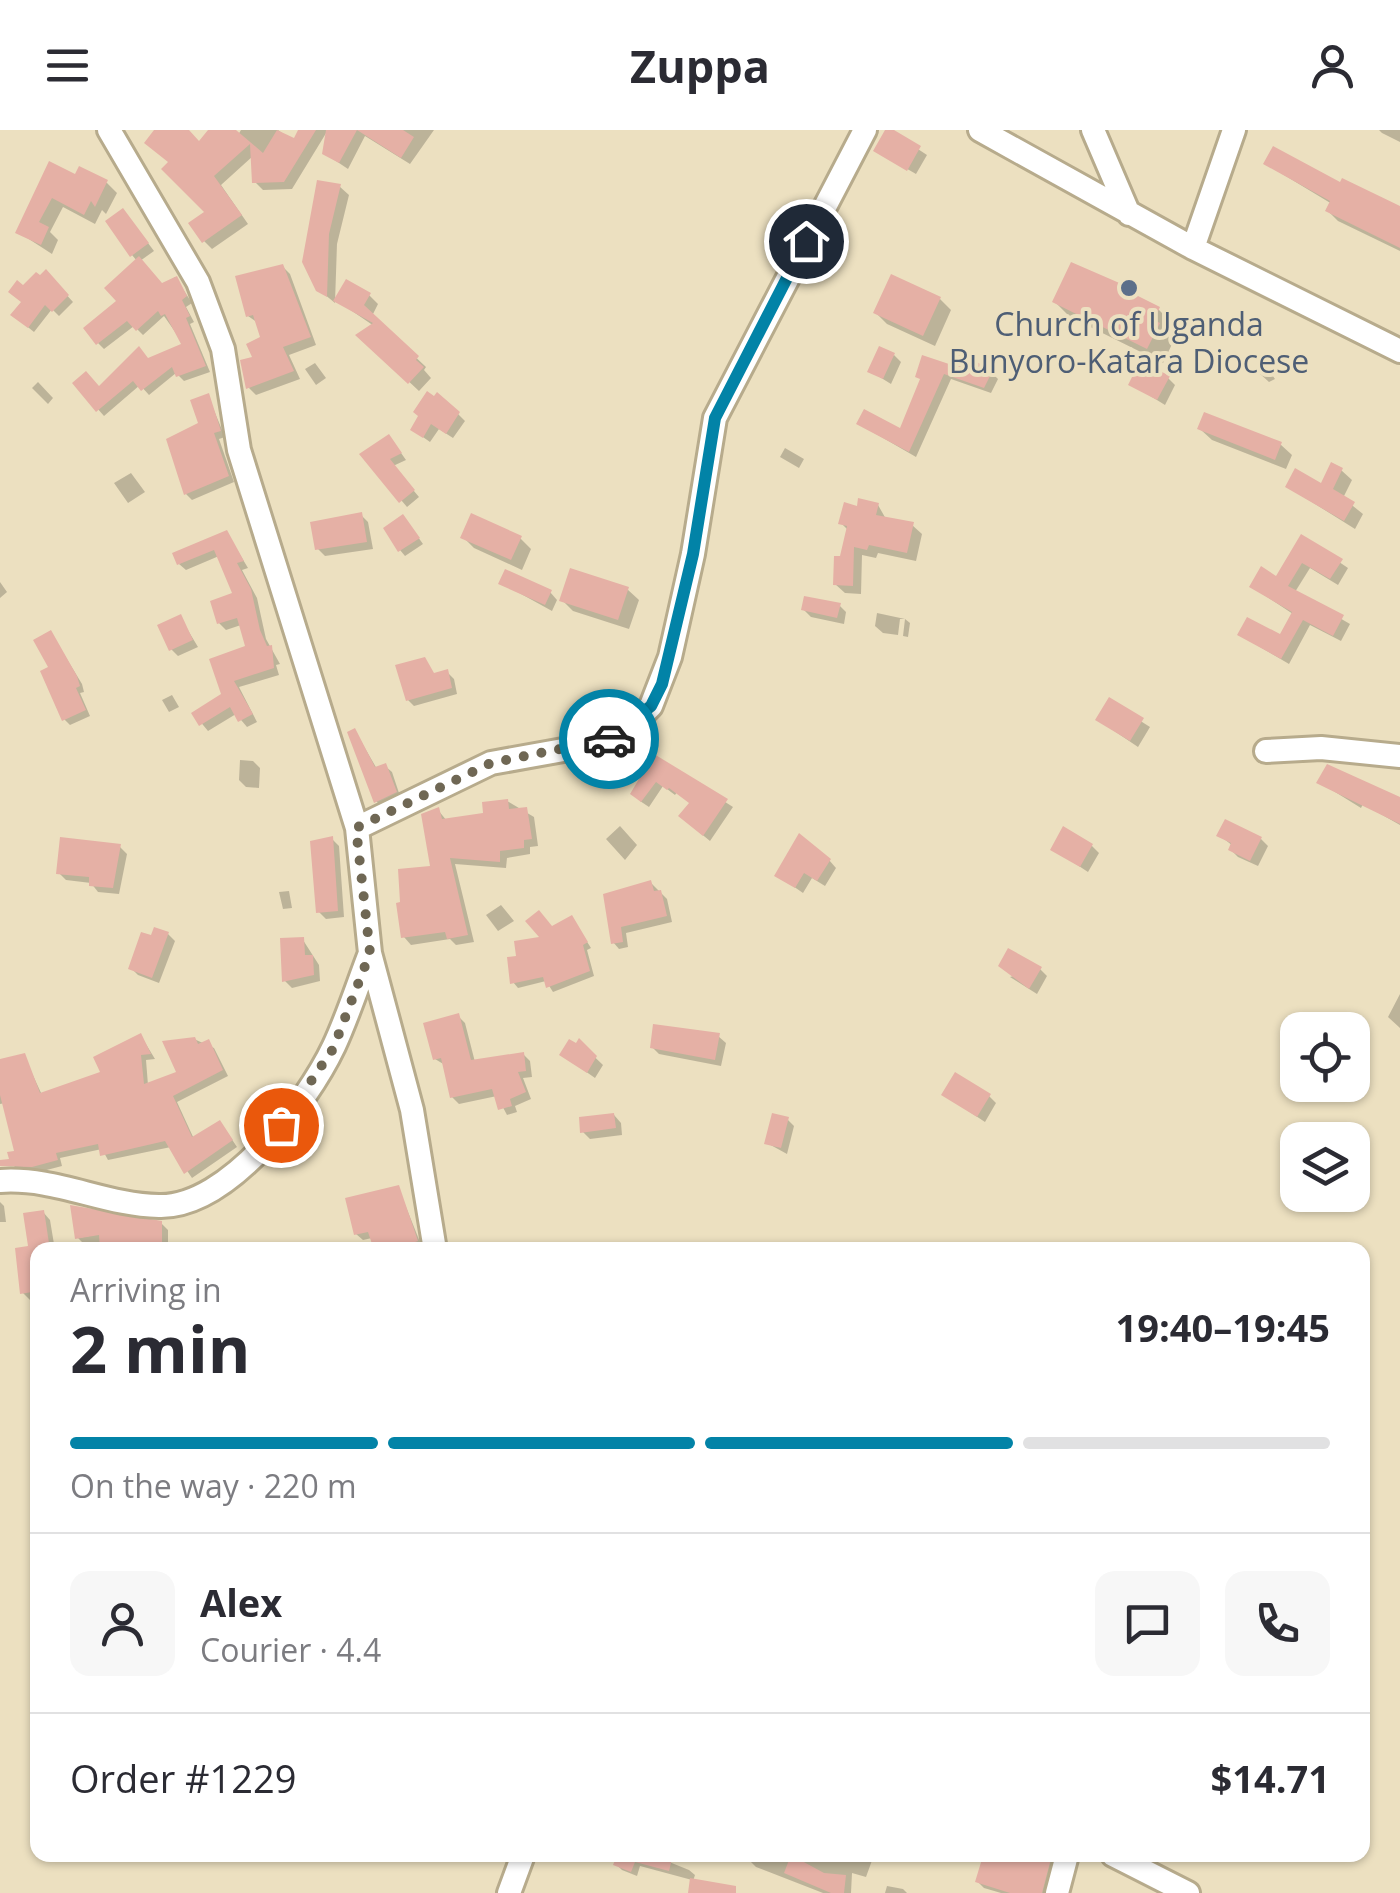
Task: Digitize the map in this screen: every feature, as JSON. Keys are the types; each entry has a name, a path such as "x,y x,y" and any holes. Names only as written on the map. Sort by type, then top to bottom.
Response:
{"street":[{"path":"109,130 198,282 223,349 239,450 356,828 370,953 412,1110 434,1242"},
{"path":"356,828 491,763 602,743 634,724 651,706 662,684 674,640 715,418 864,130"},
{"path":"980,130 1193,248 1400,351"},
{"path":"1093,130 1130,214"},
{"path":"1193,248 1234,130"},
{"path":"1266,750 1321,748 1400,756"},
{"path":"0,1181 42,1180 158,1206 187,1202 222,1183 252,1160 281,1125 333,1049 370,953"},
{"path":"509,1893 520,1862"},
{"path":"1058,1893 1065,1862"},
{"path":"1128,1862 1188,1893"}],"building":[{"path":"154,130 189,130 199,141 208,130 236,130 263,153 277,130 294,138 298,130 316,130 284,182 252,183 250,144 214,176 242,215 202,243 188,223 204,212 161,169 168,162 144,143"},
{"path":"326,130 357,130 339,163 322,154"},
{"path":"357,130 403,130 414,137 401,158"},
{"path":"885,130 894,130 921,146 907,171 873,151"},
{"path":"1273,146 1340,182 1342,178 1400,206 1400,248 1325,211 1330,201 1263,164"},
{"path":"49,161 75,174 79,166 108,180 95,207 91,201 84,215 52,198 39,222 49,227 41,245 15,233"},
{"path":"317,180 341,184 329,234 327,297 316,291 302,262"},
{"path":"123,208 149,243 130,257 105,221"},
{"path":"139,256 162,283 177,276 187,296 182,300 190,316 186,318 206,366 176,377 172,367 141,391 133,381 96,412 72,383 86,371 99,386 139,346 148,358 181,344 165,314 161,316 158,311 136,331 127,321 96,345 83,328 116,301 104,288"},
{"path":"1071,262 1124,285 1122,288 1160,307 1154,320 1160,323 1147,349 1052,302"},
{"path":"283,264 311,337 283,347 294,371 246,389 240,360 252,357 246,344 260,337 253,315 246,317 235,276"},
{"path":"46,269 69,295 52,312 45,305 28,328 10,315 21,302 8,292 17,280 23,285 36,272 40,275"},
{"path":"891,274 941,297 923,336 873,313"},
{"path":"346,279 371,293 364,305 419,356 416,360 424,367 408,384 355,335 373,323 333,301"},
{"path":"879,346 895,353 883,379 867,372"},
{"path":"958,353 993,370 984,388 944,374 909,452 856,424 864,409 900,428 920,379 915,377 922,355 952,365"},
{"path":"1140,361 1170,376 1157,400 1128,385"},
{"path":"427,391 434,396 437,392 460,412 446,434 431,424 423,438 410,430 418,416 413,412"},
{"path":"209,393 221,431 214,433 229,476 184,495 166,439 198,423 190,400"},
{"path":"1204,412 1282,442 1275,460 1197,429"},
{"path":"389,434 402,453 390,459 415,490 399,503 359,454"},
{"path":"1331,462 1343,468 1333,489 1355,502 1344,521 1285,487 1295,468 1321,483"},
{"path":"858,498 879,503 876,515 914,522 907,553 869,545 867,550 854,547 853,586 833,585 834,556 840,556 847,526 838,524 844,502 857,506"},
{"path":"362,512 367,542 315,550 310,522"},
{"path":"471,513 522,536 511,560 460,538"},
{"path":"403,514 420,538 398,552 383,528"},
{"path":"227,530 244,561 237,563 251,589 260,630 267,646 272,645 274,668 234,681 253,714 238,722 230,707 199,726 191,713 221,694 209,659 245,646 237,618 217,624 210,601 232,593 214,550 177,565 172,553"},
{"path":"1301,534 1343,559 1330,579 1302,563 1288,586 1344,615 1333,636 1303,620 1281,659 1237,635 1247,617 1280,634 1292,612 1249,587 1261,566 1276,576"},
{"path":"570,568 629,587 618,620 559,601"},
{"path":"505,569 552,590 545,605 498,584"},
{"path":"804,596 841,603 837,618 801,610"},
{"path":"181,614 193,640 169,651 157,625"},
{"path":"51,630 77,676 80,686 76,688 86,710 62,721 40,671 48,667 33,640"},
{"path":"425,657 434,673 448,669 452,688 406,701 395,665"},
{"path":"1109,697 1144,718 1130,741 1095,720"},
{"path":"355,728 375,767 386,763 397,792 374,803 347,732"},
{"path":"654,754 728,799 703,836 678,816 689,803 669,788 656,782 641,802 630,794"},
{"path":"1327,764 1400,797 1400,824 1316,783"},
{"path":"508,799 509,809 527,807 532,839 524,840 524,848 500,851 500,862 450,858 468,935 447,939 445,932 401,938 396,903 400,902 398,869 430,866 421,814 439,807 442,819 483,813 482,802"},
{"path":"1225,819 1262,837 1250,861 1228,850 1231,843 1216,836"},
{"path":"1063,826 1093,844 1080,867 1050,850"},
{"path":"799,833 831,859 817,881 804,873 795,888 774,876"},
{"path":"333,836 338,911 316,913 310,841"},
{"path":"60,837 121,844 113,888 89,886 89,877 56,874"},
{"path":"651,880 654,891 661,890 667,916 621,927 623,942 611,944 603,894"},
{"path":"539,910 552,926 572,915 588,942 583,945 590,971 546,988 543,977 510,984 507,957 516,956 514,941 539,937 525,921"},
{"path":"154,927 169,932 152,978 128,969 141,932 151,935"},
{"path":"304,937 305,955 313,955 314,975 282,982 280,938"},
{"path":"1008,948 1042,967 1029,989 998,966"},
{"path":"459,1013 471,1060 524,1052 526,1071 518,1072 526,1092 510,1099 512,1106 498,1110 492,1089 450,1098 441,1058 433,1060 423,1023"},
{"path":"653,1024 720,1033 715,1060 650,1048"},
{"path":"141,1033 151,1054 141,1055 144,1084 176,1072 162,1041 195,1037 198,1044 209,1039 223,1070 173,1096 192,1137 220,1120 233,1140 184,1174 165,1141 100,1156 98,1144 56,1153 58,1160 32,1167 0,1166 0,1160 9,1159 7,1152 14,1151 0,1095 0,1059 25,1053 40,1093 100,1072 93,1057"},
{"path":"579,1038 597,1056 587,1073 559,1055 569,1039 576,1043"},
{"path":"955,1072 991,1094 977,1117 941,1095"},
{"path":"614,1113 616,1128 580,1133 579,1117"},
{"path":"772,1113 789,1117 781,1148 764,1144"},
{"path":"399,1185 418,1241 371,1242 368,1232 354,1235 345,1198"},
{"path":"70,1205 162,1221 162,1242 99,1242 99,1235 75,1239"},
{"path":"44,1210 49,1242 30,1242 30,1292 20,1294 15,1248 28,1246 23,1213"},
{"path":"614,1862 635,1862 631,1872 613,1865"},
{"path":"635,1862 671,1862 669,1871"},
{"path":"788,1862 804,1862 824,1873 846,1875 844,1893 831,1893 784,1873"},
{"path":"981,1862 1050,1862 1042,1893 1010,1893 975,1882"},
{"path":"690,1878 736,1886 736,1893 688,1893"}],"way so far":[{"path":"281,1125 333,1049 370,953 356,828 491,763 609,739"}],"place":[{"name":"Church of Uganda Bunyoro-Katara Diocese","path":"1129,288"}],"route":[{"path":"609,739 634,724 651,706 662,684 693,554 710,433 734,377 806,241"}]}
